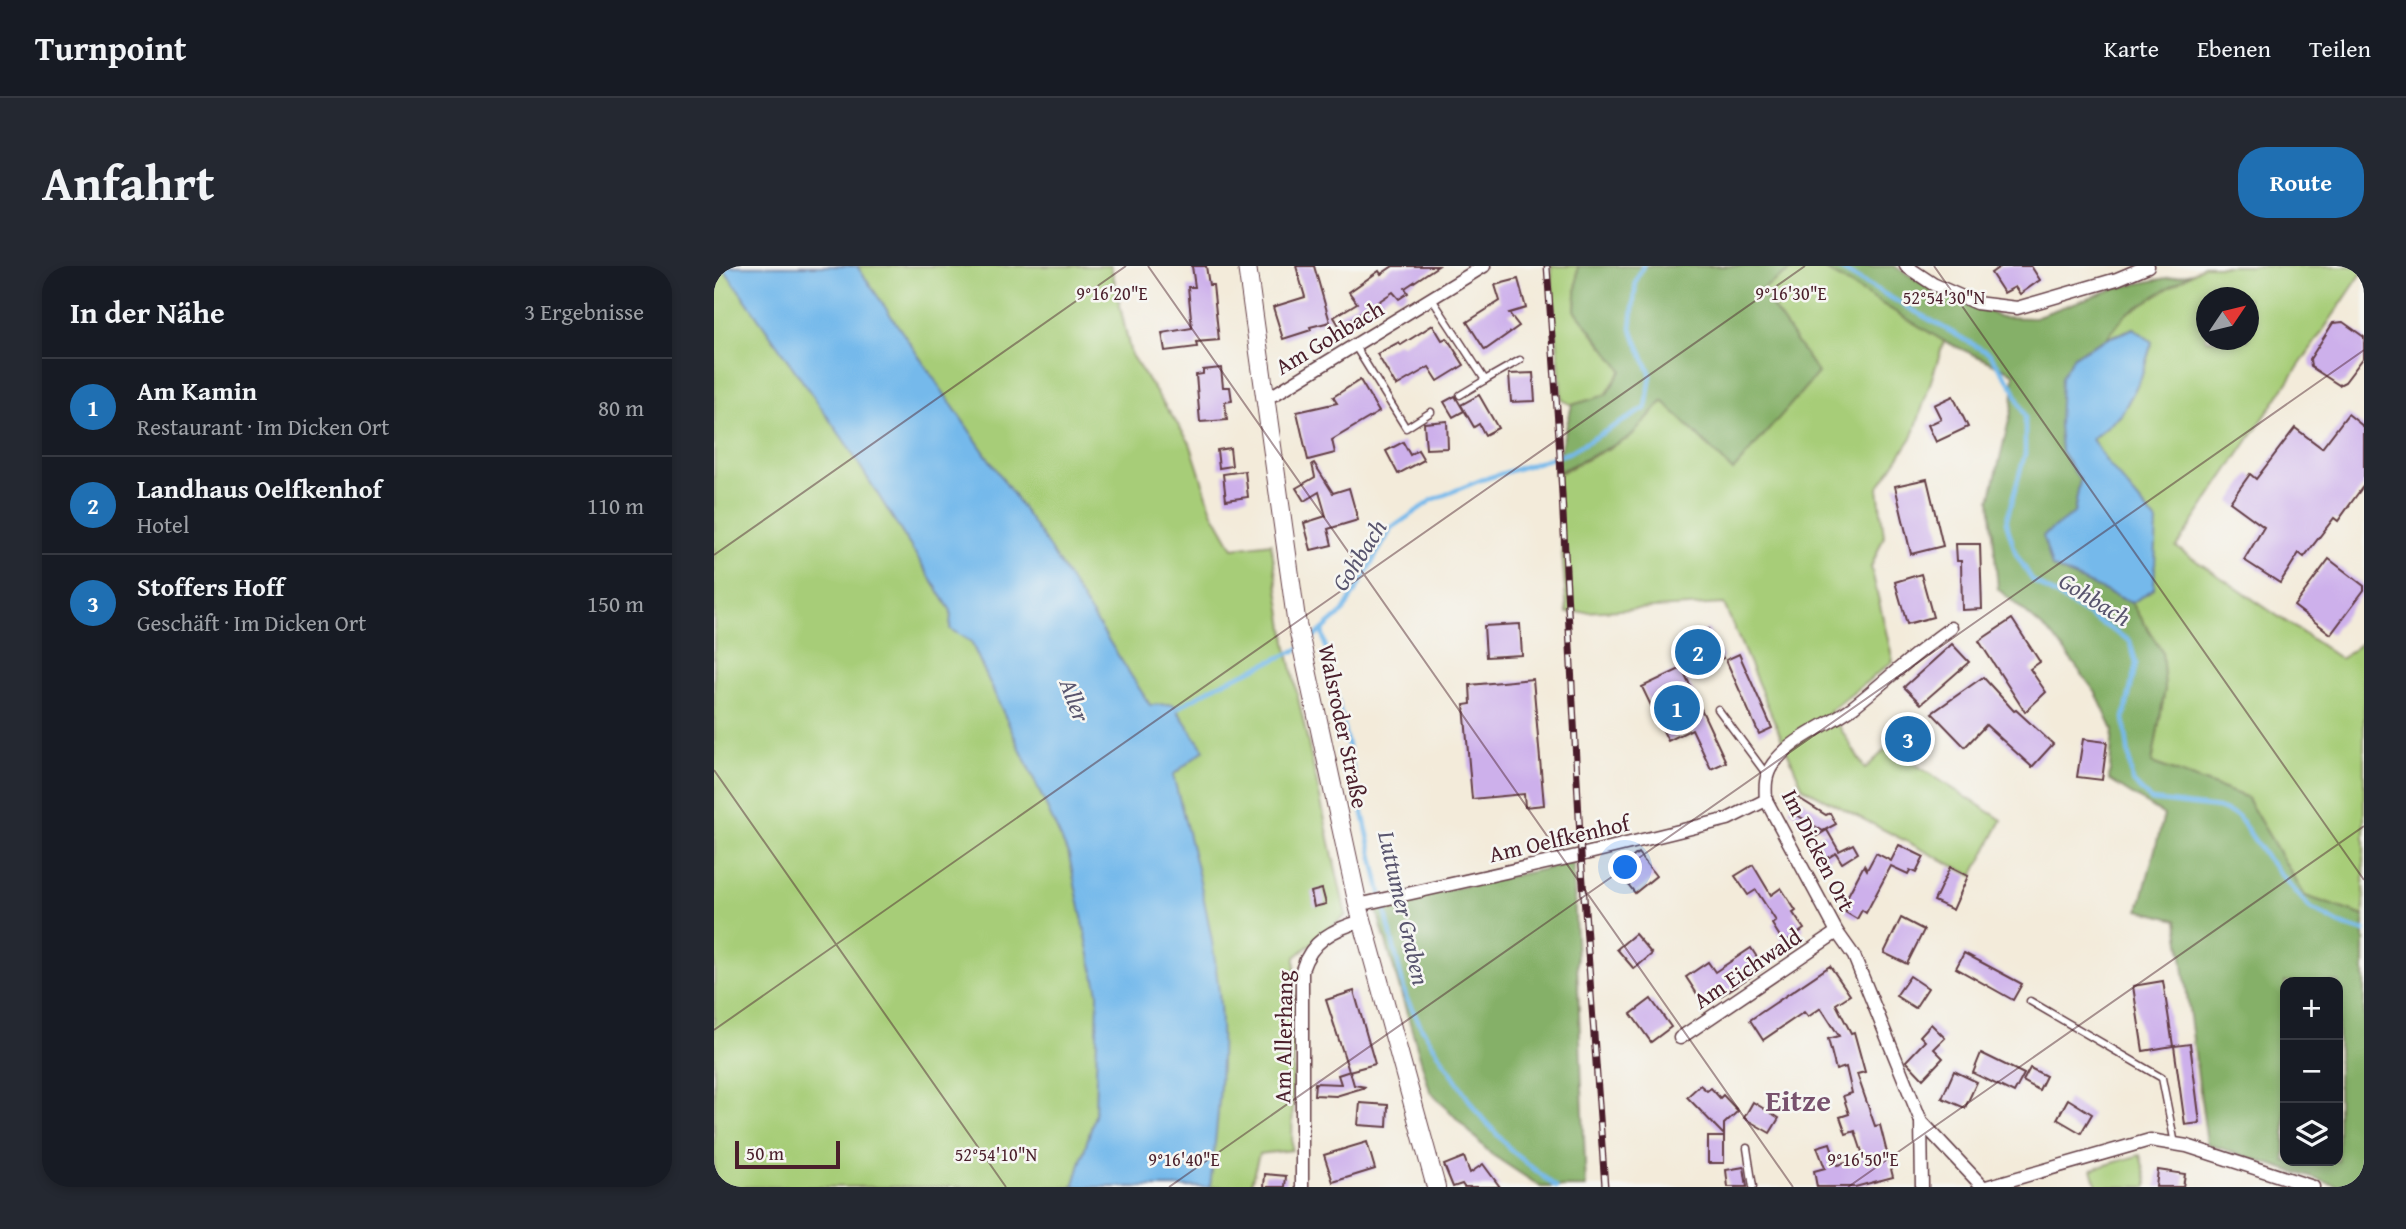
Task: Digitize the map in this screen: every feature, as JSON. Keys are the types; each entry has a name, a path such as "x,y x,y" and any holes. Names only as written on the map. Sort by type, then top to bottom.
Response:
{"main road":[{"name":"Walsroder Straße","path":"1247,266 1296,619 1363,909 1436,1187"}],"street":[{"name":"Am Gohbach","path":"1265,395 1275,394 1484,266"},
{"path":"1906,266 1933,284 1976,303 2009,307 2025,306 2117,279 2148,266"},
{"name":"Im Dicken Ort","path":"1922,1187 1921,1121 1854,956 1837,932 1766,800 1767,775 1779,756 1791,745 1851,708 1951,628"},
{"name":"Am Oelfkenhof","path":"1363,909 1393,897 1728,819 1766,800"},
{"name":"Am Allerhang","path":"1302,1187 1302,970 1318,942 1344,926 1363,909"},
{"name":"Am Eichwald","path":"1679,1038 1837,932"},
{"name":"Im Dicken Ort","path":"1921,1121 1985,1187"},
{"path":"1985,1187 2150,1140 2211,1153 2297,1185 2313,1187"}],"lane":[{"path":"1432,299 1485,380"},
{"path":"1355,345 1406,428 1431,412"},
{"path":"1460,395 1520,360"},
{"path":"1718,709 1767,775"},
{"path":"2030,1001 2162,1078 2175,1144"},
{"path":"1746,1148 1753,1187"}],"green space":[{"path":"714,266 1111,266 1131,355 1190,443 1212,511 1233,548 1271,543 1287,648 1346,915 1295,957 1292,1150 1259,1154 1250,1187 714,1187"},
{"path":"1551,266 1578,266 1575,310 1622,370 1606,395 1572,405 1562,400"},
{"path":"1578,266 1797,266 1761,290 1818,373 1733,471 1663,401 1629,438 1554,474 1572,405 1606,395 1622,370 1575,310"},
{"path":"1797,266 1819,266 1944,341 1913,436 1878,488 1884,536 1871,567 1893,661 1830,711 1865,769 1888,747 2002,820 1973,876 1803,788 1724,604 1567,613 1556,475 1629,438 1663,401 1733,470 1761,290"},
{"path":"1819,266 1894,266 1932,289 2001,317 2032,318 2116,288 2192,273 2126,314 2106,339 2074,356 2061,451 2080,480 2074,513 2052,567 2132,603 2162,652 2165,689 2152,763 2246,797 2305,896 2364,916 2364,1187 2341,1187 2207,1144 2177,920 2139,910 2164,815 2109,780 2113,730 2096,693 2054,637 1998,589 1990,500 2012,408 2014,373 1944,341"},
{"path":"2204,266 2364,266 2364,270 2176,547 2341,659 2364,641 2364,916 2305,896 2246,797 2152,763 2165,689 2162,652 2132,603 2154,588 2106,461 2092,439 2121,415 2141,378 2152,342 2134,328 2106,339 2126,314"},
{"path":"1573,863 1586,1187 1541,1187 1491,1154 1430,1091 1375,905"},
{"path":"2140,1155 2147,1187 2097,1187 2092,1169"}],"water":[{"name":"Aller","path":"722,266 857,266 1043,538 1150,705 1173,704 1204,750 1173,775 1205,904 1215,957 1220,1009 1220,1086 1210,1187 1073,1187 1095,1115 1098,993 1069,856 971,642 950,629 951,611 845,442"},
{"path":"2134,328 2152,342 2141,378 2121,415 2092,439 2106,461 2157,522 2154,588 2132,603 2052,567 2043,536 2074,513 2080,480 2061,451 2061,377 2074,356"}],"building":[{"path":"1192,266 1206,266 1209,285 1213,285 1219,340 1196,342 1197,347 1165,351 1162,333 1192,328 1188,287 1195,287"},
{"path":"1296,266 1314,266 1330,322 1310,327 1311,330 1283,339 1273,307 1305,297"},
{"path":"1393,266 1438,266 1405,288 1408,293 1399,299 1393,292 1340,327 1334,317 1357,303 1349,292 1379,271 1381,274"},
{"path":"2001,266 2031,266 2040,280 2020,294 2015,287 2004,293 1991,273"},
{"path":"1518,279 1526,308 1509,313 1519,326 1485,350 1467,322 1500,301 1495,285"},
{"path":"2343,322 2364,337 2364,357 2345,382 2339,385 2311,367 2310,359 2333,323"},
{"path":"1433,325 1442,340 1447,338 1464,365 1438,381 1429,367 1396,386 1377,354 1399,342 1401,345"},
{"path":"1221,368 1223,387 1230,387 1232,401 1225,402 1227,420 1200,422 1196,375 1203,374 1203,370"},
{"path":"1533,373 1535,401 1511,402 1509,374"},
{"path":"1360,380 1379,412 1332,440 1335,453 1308,460 1297,412 1337,403 1333,397"},
{"path":"1479,395 1498,428 1485,435 1479,424 1474,427 1461,405"},
{"path":"1455,396 1464,411 1453,417 1444,402"},
{"path":"1953,396 1968,427 1936,442 1928,425 1941,419 1934,405"},
{"path":"2348,414 2364,427 2364,485 2338,521 2334,518 2304,557 2299,553 2280,583 2244,560 2264,527 2230,502 2250,474 2256,479 2295,428 2322,448"},
{"path":"1447,421 1448,448 1426,449 1424,423"},
{"path":"1403,442 1410,455 1418,450 1424,460 1398,474 1386,451"},
{"path":"1230,448 1232,466 1219,468 1217,450"},
{"path":"1314,463 1333,493 1349,488 1358,520 1328,529 1332,545 1311,550 1304,523 1326,516 1319,492 1304,501 1296,488 1315,477"},
{"path":"1245,471 1248,497 1226,500 1223,474"},
{"path":"1927,479 1943,546 1911,554 1895,486"},
{"path":"1956,544 1980,544 1982,609 1962,610 1961,561 1957,561"},
{"path":"2329,559 2364,586 2364,590 2331,634 2294,606"},
{"path":"1921,574 1933,617 1907,624 1895,582"},
{"path":"2012,619 2040,662 2030,669 2046,692 2025,712 1979,641"},
{"path":"1520,624 1522,655 1486,657 1484,626"},
{"path":"1708,629 1723,658 1688,675 1674,645"},
{"path":"1952,644 1969,662 1921,704 1904,687"},
{"path":"1739,654 1772,728 1759,734 1726,660"},
{"path":"1682,668 1726,762 1711,769 1692,729 1668,741 1642,687"},
{"path":"1983,677 2014,711 2053,744 2032,767 1986,725 1965,747 1932,713"},
{"path":"1533,679 1544,805 1525,807 1524,794 1472,799 1464,705 1471,704 1470,685"},
{"path":"1906,728 1920,740 1911,752 1896,740"},
{"path":"2083,739 2107,742 2102,780 2077,777"},
{"path":"1797,797 1826,815 1830,813 1836,824 1823,831 1789,810"},
{"path":"1827,830 1839,851 1853,844 1858,853 1842,863 1836,853 1821,862 1809,841"},
{"path":"1899,845 1924,857 1916,873 1910,870 1908,874 1891,866 1866,913 1862,910 1857,919 1845,912 1850,904 1845,901 1864,865 1867,870 1876,853 1891,861"},
{"path":"1638,853 1656,876 1635,893 1617,870"},
{"path":"1753,865 1771,895 1781,888 1804,929 1784,943 1772,924 1776,921 1756,890 1748,895 1735,876"},
{"path":"1950,867 1968,876 1953,910 1934,901"},
{"path":"1322,889 1326,904 1314,907 1311,892"},
{"path":"1901,918 1924,930 1907,964 1884,953"},
{"path":"1635,934 1652,954 1634,969 1617,949"},
{"path":"1751,948 1764,968 1705,1006 1686,977 1708,962 1715,972"},
{"path":"1964,953 2022,984 2013,1000 1956,968"},
{"path":"1830,966 1850,995 1836,1004 1851,1033 1854,1032 1865,1072 1857,1074 1875,1126 1880,1125 1893,1177 1855,1187 1817,1187 1814,1171 1825,1168 1817,1147 1830,1143 1837,1165 1860,1160 1859,1156 1863,1155 1855,1131 1846,1134 1840,1117 1849,1114 1843,1096 1852,1093 1846,1067 1836,1070 1828,1039 1839,1036 1821,1008 1808,1017 1804,1012 1763,1040 1750,1020"},
{"path":"1910,976 1928,988 1915,1008 1896,996"},
{"path":"2163,981 2173,1046 2143,1051 2133,986"},
{"path":"1354,991 1375,1064 1349,1071 1326,1000"},
{"path":"1651,999 1671,1027 1651,1042 1631,1014"},
{"path":"1931,1024 1945,1038 1934,1049 1943,1058 1923,1079 1906,1061 1925,1041 1920,1036"},
{"path":"2190,1044 2200,1123 2185,1125 2174,1046"},
{"path":"1981,1053 2024,1074 2014,1093 1973,1073"},
{"path":"2030,1068 2046,1076 2039,1090 2023,1081"},
{"path":"1350,1071 1354,1085 1366,1087 1336,1096 1314,1095 1315,1083 1341,1084 1338,1075"},
{"path":"1954,1071 1977,1082 1965,1108 1942,1098"},
{"path":"1700,1085 1707,1091 1711,1088 1720,1098 1723,1095 1738,1111 1724,1124 1724,1135 1687,1097"},
{"path":"2068,1099 2092,1114 2081,1133 2057,1119"},
{"path":"1753,1102 1779,1118 1770,1133 1744,1118"},
{"path":"1360,1103 1388,1105 1387,1127 1358,1125"},
{"path":"1708,1137 1724,1137 1724,1163 1708,1163"},
{"path":"1367,1142 1375,1169 1333,1182 1324,1155"},
{"path":"1464,1157 1470,1173 1483,1164 1500,1187 1464,1187 1462,1184 1453,1187 1444,1165"},
{"path":"1744,1167 1747,1187 1728,1187 1726,1170"},
{"path":"2158,1170 2185,1174 2183,1187 2156,1187"},
{"path":"1265,1174 1286,1176 1285,1187 1264,1187"}],"waterway":[{"name":"Gohbach","path":"1306,644 1343,612 1392,528 1432,500 1481,480 1568,453 1646,408 1651,375 1631,328 1636,281 1643,266"},
{"name":"Gohbach","path":"1835,266 1990,354 2012,385 2025,417 2025,454 2006,522 2016,554 2033,581 2130,641 2136,664 2124,718 2132,781 2151,800 2218,808 2238,816 2266,857 2309,907 2339,924 2364,931"},
{"name":"Luttumer Graben","path":"1322,631 1406,997 1422,1028 1477,1112 1511,1150 1556,1187"},
{"name":"Gohbach","path":"1172,711 1217,685 1299,649"}],"railway":[{"path":"1547,266 1581,855 1605,1187"}],"place":[{"name":"Landhaus Oelfkenhof","path":"1698,652"},
{"name":"Am Kamin","path":"1677,708"},
{"name":"Stoffers Hoff","path":"1908,739"}],"district":[{"name":"Eitze","path":"1798,1100"}]}
